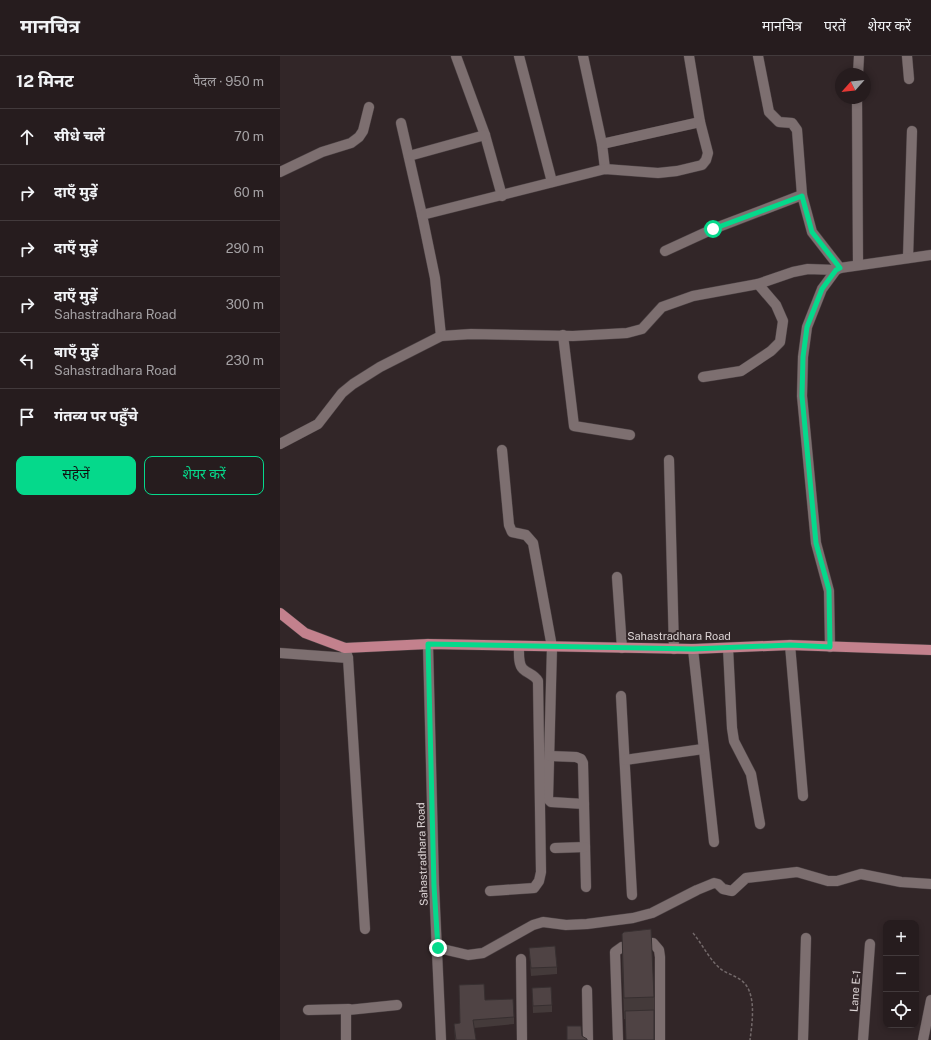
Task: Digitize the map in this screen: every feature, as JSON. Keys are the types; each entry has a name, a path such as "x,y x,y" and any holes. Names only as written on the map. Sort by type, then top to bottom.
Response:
{"main road":[{"name":"Sahastradhara Road","path":"280,613 305,633 345,648 428,644 674,649 790,645 931,650"}],"street":[{"path":"456,56 485,135 502,196"},
{"path":"519,56 552,182"},
{"path":"583,56 602,144 605,169"},
{"path":"422,215 605,169 658,173 677,171 702,165 706,160 708,152 700,122 689,56"},
{"path":"758,56 769,112 779,122 792,123 797,130 802,196 812,232 838,269"},
{"path":"858,68 859,56"},
{"path":"907,56 909,79"},
{"path":"857,104 858,265"},
{"path":"280,172 322,152 351,143 359,137 363,131 369,107"},
{"path":"602,144 700,122"},
{"path":"401,123 435,278 441,336"},
{"path":"908,258 912,131"},
{"path":"409,156 485,135"},
{"path":"665,251 713,229 802,196"},
{"path":"280,444 318,424 342,393 353,384 380,367 441,336 471,334 563,335 627,333 642,329 662,307 680,300 708,293 758,284 793,272 808,269 838,269 931,255"},
{"path":"830,647 829,590 816,543 802,396 803,357 807,327 822,289 838,269"},
{"path":"703,377 741,370 771,351 780,342 783,321 776,306 758,284"},
{"path":"563,335 574,426 630,435"},
{"path":"502,450 509,525 512,532 526,535 533,543 552,647 548,798 550,802 584,804"},
{"path":"669,460 674,649"},
{"path":"617,577 622,648"},
{"name":"Sahastradhara Road","path":"428,644 434,886 438,948 440,1040"},
{"path":"790,645 803,796"},
{"path":"490,891 534,888 539,881 541,872 538,681 534,674 523,669 521,666 518,646"},
{"path":"345,648 348,658 365,929"},
{"path":"728,648 732,728 734,740 751,774 760,824"},
{"path":"693,649 714,842"},
{"path":"280,653 348,658"},
{"path":"621,696 632,895"},
{"path":"625,760 703,749"},
{"path":"550,756 576,757 581,759 584,766 586,887"},
{"path":"555,848 585,847"},
{"path":"438,948 468,955 484,953 533,925 543,922 566,925 633,918 652,913 709,885 718,884 723,889 732,891 746,878 755,876 797,872 828,881 837,881 860,874 884,877 901,882 931,884"},
{"path":"803,1040 806,938"},
{"path":"618,1040 615,952 622,946 653,943 659,950 660,957 656,1025 660,1040"},
{"name":"Lane E-1","path":"863,1040 870,944"},
{"path":"521,959 522,1040"},
{"path":"588,990 588,1040"},
{"path":"923,1040 931,1000"},
{"path":"308,1010 349,1009 397,1005"},
{"path":"346,1040 346,1012 349,1009"},
{"path":"617,1026 631,1026"}],"path":[{"path":"693,933 713,960 723,970 736,976 746,985 750,995 751,1007 752,1024 750,1040"}],"building":[{"path":"651,929 654,997 624,998 622,934 624,932"},
{"path":"555,946 557,967 531,968 529,948"},
{"path":"484,984 485,1000 513,999 514,1017 473,1020 476,1040 456,1040 454,1024 460,1023 459,985"},
{"path":"551,987 552,1005 533,1006 532,988"},
{"path":"654,1010 654,1040 626,1040 625,1011"},
{"path":"567,1026 581,1026 582,1036 587,1040 567,1040"}],"route":[{"path":"438,948 434,886 428,644 693,649 790,645 830,647 829,590 816,543 803,420 803,357 807,327 814,308 822,289 836,270 840,268 812,232 802,196 713,229"}]}
